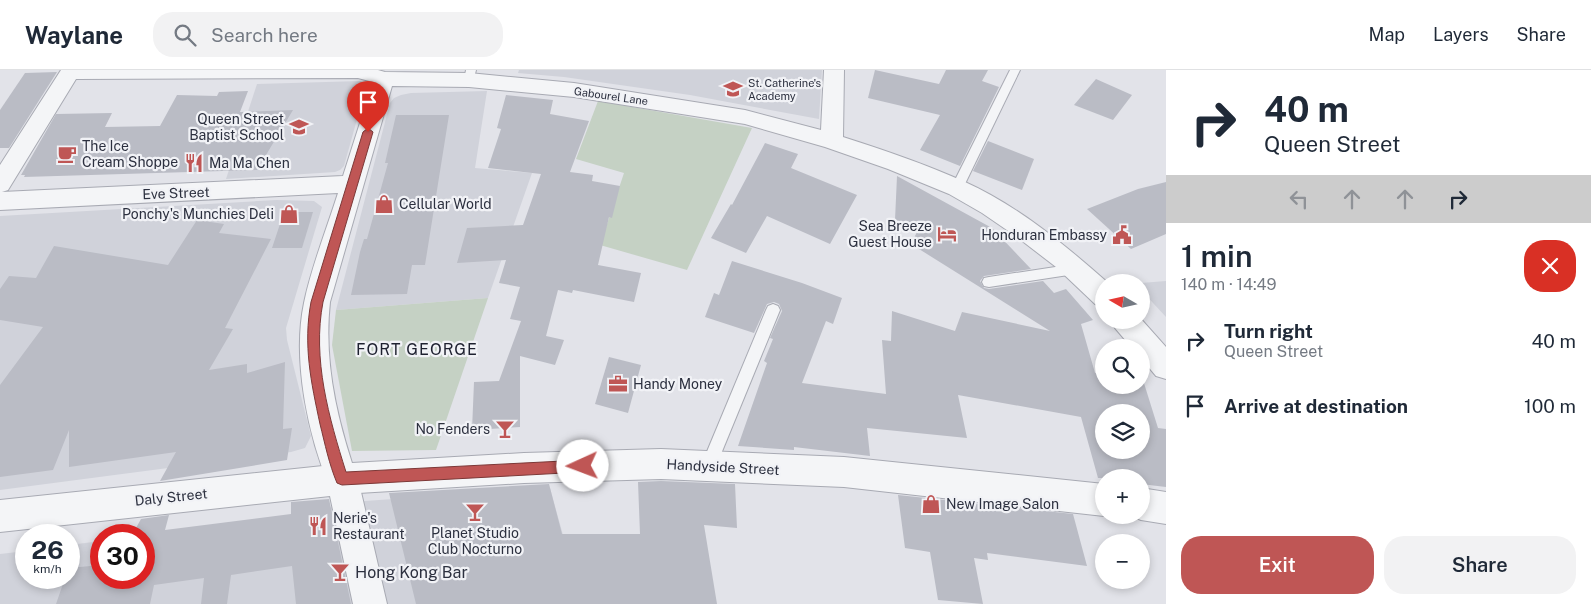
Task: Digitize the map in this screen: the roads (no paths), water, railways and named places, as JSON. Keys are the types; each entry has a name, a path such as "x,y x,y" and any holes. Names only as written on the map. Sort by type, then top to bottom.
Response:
{"street":[{"path":"832,141 834,70"},
{"path":"0,184 71,71"},
{"name":"Gabourel Lane","path":"71,71 359,71 384,79 470,75 744,117 832,141 896,163 957,188 1026,230 1095,288"},
{"path":"370,604 342,479 316,378 312,327 317,302 384,79"},
{"name":"Eve Street","path":"0,201 352,184"},
{"path":"1133,329 1166,367"},
{"name":"Handyside Street","path":"342,479 524,468 661,464 844,472 1095,499"},
{"name":"Daly Street","path":"0,516 342,479"},
{"path":"1150,505 1166,508"}],"lane":[{"path":"957,188 1015,70"},
{"path":"989,282 1075,269"},
{"path":"709,466 773,310"}],"place":[{"name":"St. Catherine's Academy","path":"733,89"},
{"name":"Queen Street Baptist School","path":"299,127"},
{"name":"The Ice Cream Shoppe","path":"67,154"},
{"name":"Ma Ma Chen","path":"194,163"},
{"name":"Cellular World","path":"384,204"},
{"name":"Ponchy's Munchies Deli","path":"289,214"},
{"name":"Sea Breeze Guest House","path":"947,234"},
{"name":"Honduran Embassy","path":"1122,235"},
{"name":"Handy Money","path":"618,384"},
{"name":"No Fenders","path":"505,429"},
{"name":"New Image Salon","path":"931,504"},
{"name":"Planet Studio Club Nocturno","path":"475,512"},
{"name":"Nerie's Restaurant","path":"318,526"},
{"name":"Hong Kong Bar","path":"340,572"}],"district":[{"name":"FORT GEORGE","path":"417,349"}]}
